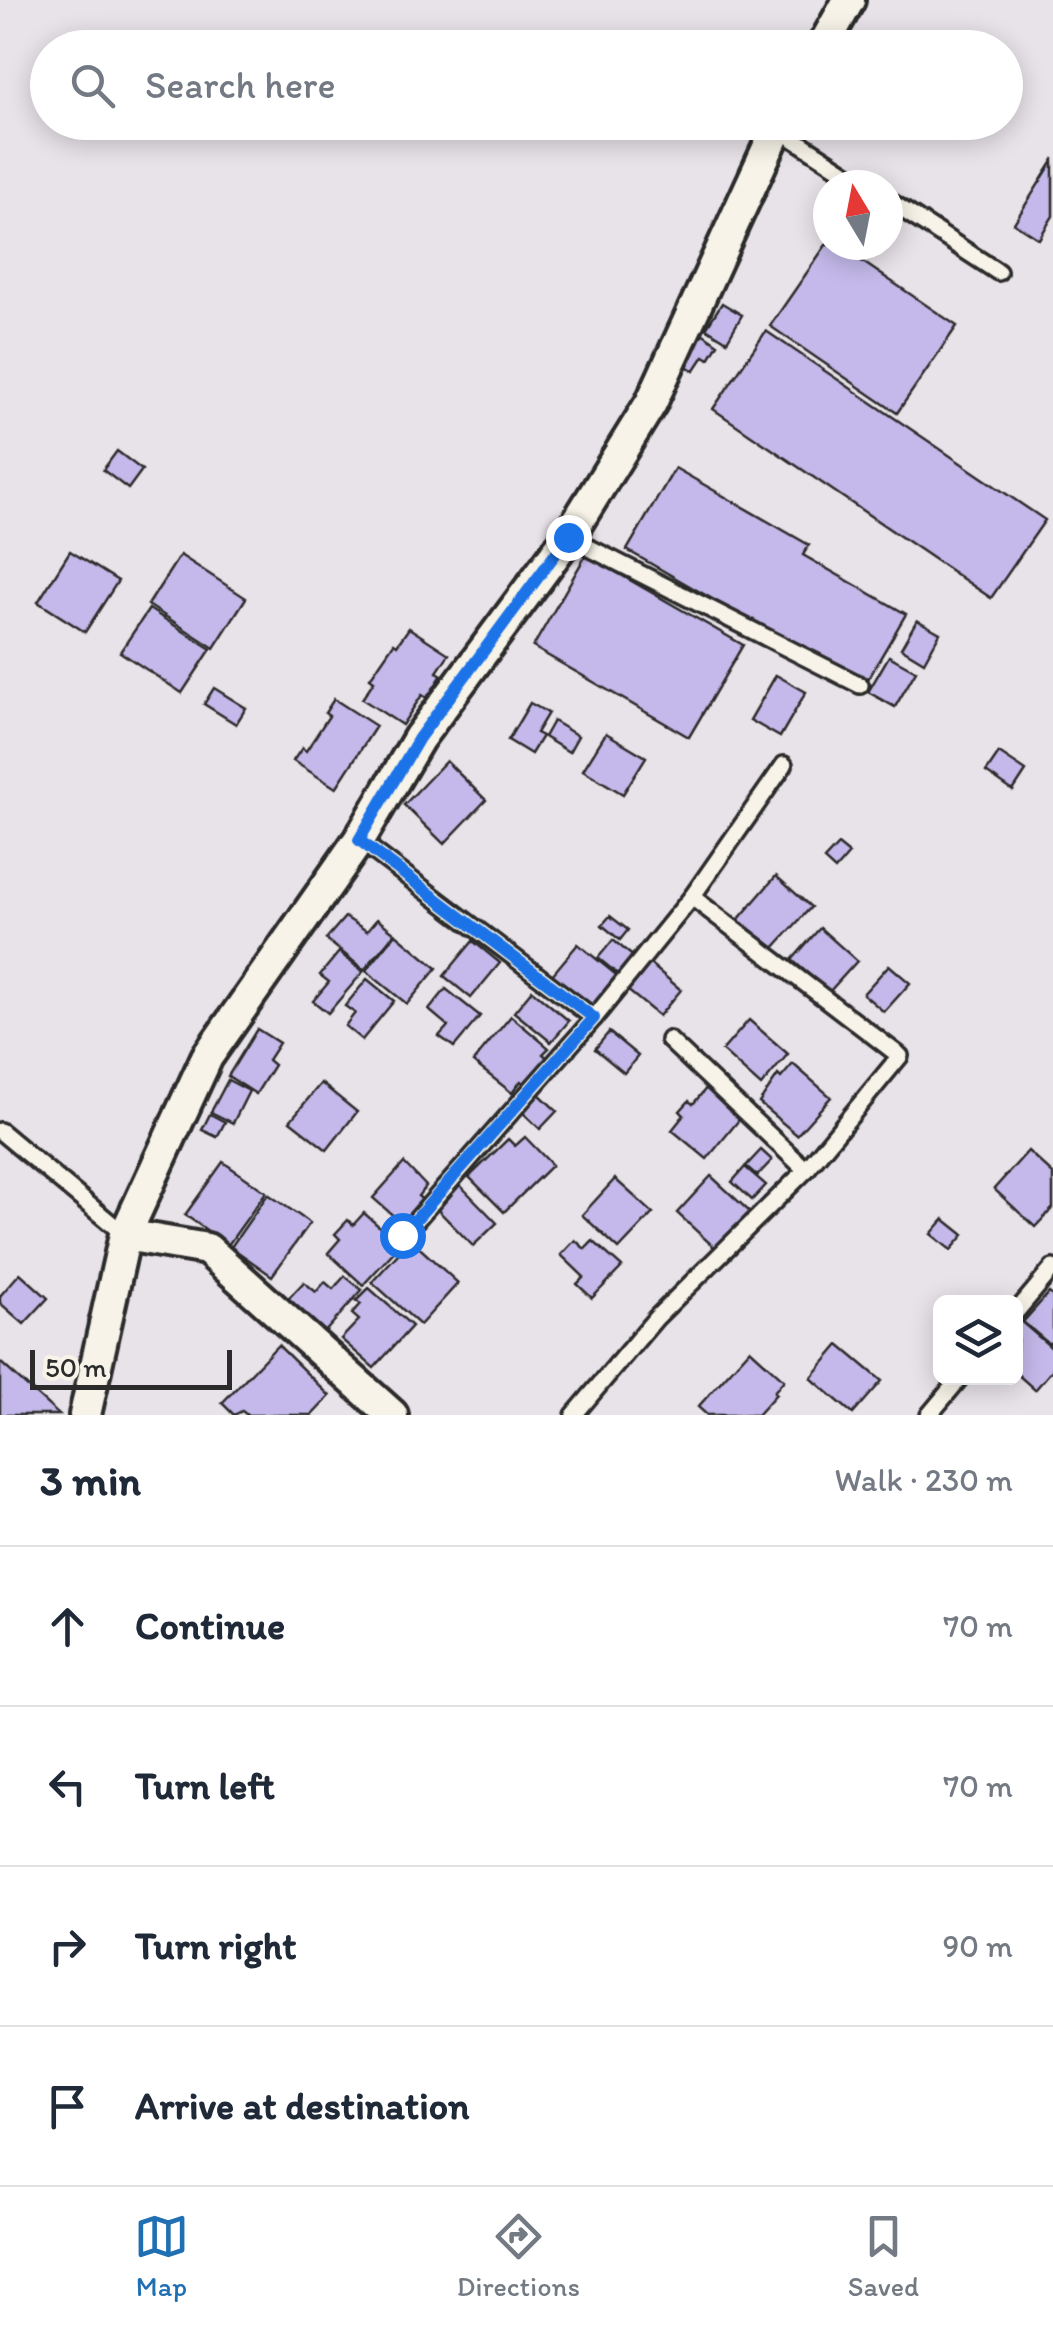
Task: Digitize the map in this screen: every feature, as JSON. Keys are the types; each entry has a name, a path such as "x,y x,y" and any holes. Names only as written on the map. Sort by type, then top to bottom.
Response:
{"street":[{"path":"832,30 849,0"},
{"path":"86,1415 124,1235 207,1057 359,840 419,738 568,537 651,403 772,140"},
{"path":"124,1235 207,1249 392,1415"}],"lane":[{"path":"800,140 844,170"},
{"path":"903,210 998,272"},
{"path":"568,537 860,685"},
{"path":"402,1235 594,1018 692,897 784,765"},
{"path":"359,840 594,1018"},
{"path":"574,1415 656,1318 806,1170 900,1056 692,897"},
{"path":"670,1040 806,1170"},
{"path":"0,1131 124,1235"},
{"path":"1023,1304 1053,1268"},
{"path":"929,1415 954,1385"}],"building":[{"path":"1053,161 1053,216 1039,239 1014,223"},
{"path":"816,260 860,260 957,326 897,413 770,326"},
{"path":"722,303 742,315 727,341 706,328"},
{"path":"766,331 1045,520 991,598 713,409"},
{"path":"702,333 718,344 709,359 704,356 694,371 682,363"},
{"path":"117,451 142,470 128,489 103,470"},
{"path":"675,468 809,545 803,555 906,614 864,686 627,550"},
{"path":"70,551 118,581 85,632 38,602"},
{"path":"180,555 246,598 214,648 148,605"},
{"path":"586,555 743,645 689,737 533,647"},
{"path":"149,609 211,649 182,693 120,652"},
{"path":"917,620 940,633 924,662 901,648"},
{"path":"409,628 449,654 437,672 442,675 427,698 422,695 402,725 362,699 374,681 370,678"},
{"path":"889,656 916,671 895,707 868,692"},
{"path":"776,675 806,692 780,737 750,720"},
{"path":"214,688 246,708 236,724 204,704"},
{"path":"334,699 376,726 336,788 293,761 302,748 306,751 329,716 325,713"},
{"path":"530,703 548,713 536,733 542,736 531,754 508,740"},
{"path":"553,721 578,736 569,752 544,737"},
{"path":"606,733 646,757 623,794 583,770"},
{"path":"999,753 1026,771 1013,791 986,772"},
{"path":"446,761 486,800 444,844 404,805"},
{"path":"838,845 849,854 835,870 824,860"},
{"path":"776,876 811,907 772,950 738,920"},
{"path":"610,916 628,930 620,940 602,925"},
{"path":"345,917 367,931 377,919 395,933 364,970 326,939"},
{"path":"820,928 857,961 829,992 792,960"},
{"path":"396,934 437,968 407,1004 366,971"},
{"path":"613,940 635,958 620,976 598,958"},
{"path":"473,941 500,963 471,998 444,976"},
{"path":"578,944 620,978 593,1009 552,975"},
{"path":"339,952 363,972 328,1013 313,1001 329,982 320,975"},
{"path":"648,962 681,990 659,1016 626,989"},
{"path":"889,965 910,983 884,1012 863,994"},
{"path":"367,979 394,1001 362,1040 345,1026 355,1013 345,1006"},
{"path":"446,989 480,1016 454,1047 439,1036 448,1026 429,1010"},
{"path":"532,990 569,1021 551,1042 514,1012"},
{"path":"511,1016 549,1048 543,1054 550,1060 528,1087 521,1081 512,1093 473,1062"},
{"path":"749,1020 788,1054 761,1086 722,1051"},
{"path":"257,1029 279,1043 268,1060 274,1065 256,1094 228,1076"},
{"path":"609,1032 638,1056 624,1073 595,1049"},
{"path":"793,1064 831,1097 797,1135 759,1103 778,1075 781,1078"},
{"path":"228,1080 249,1091 233,1123 211,1112"},
{"path":"321,1083 357,1112 327,1150 290,1121"},
{"path":"708,1086 743,1115 707,1159 672,1130 684,1115 680,1111 689,1101 693,1104"},
{"path":"537,1092 557,1111 540,1129 520,1110"},
{"path":"210,1114 225,1122 217,1137 202,1130"},
{"path":"525,1137 552,1165 504,1212 469,1177 508,1139 515,1146"},
{"path":"761,1150 772,1160 757,1176 746,1166"},
{"path":"1028,1151 1053,1174 1053,1208 1035,1227 994,1189"},
{"path":"223,1162 266,1192 228,1245 185,1215"},
{"path":"404,1163 426,1186 418,1196 426,1203 405,1226 373,1198"},
{"path":"745,1167 766,1185 752,1200 732,1182"},
{"path":"711,1176 750,1212 716,1249 677,1213"},
{"path":"615,1179 653,1213 619,1249 582,1215"},
{"path":"459,1184 497,1223 473,1246 435,1207"},
{"path":"268,1194 310,1223 272,1276 231,1247"},
{"path":"364,1213 400,1245 363,1285 328,1253 340,1239 335,1234 348,1220 353,1225"},
{"path":"944,1219 964,1235 951,1250 931,1234"},
{"path":"411,1240 458,1283 420,1325 372,1282"},
{"path":"575,1240 585,1249 593,1241 622,1267 592,1298 577,1284 584,1277 561,1255"},
{"path":"20,1273 48,1298 24,1324 0,1303 0,1296"},
{"path":"345,1276 362,1290 323,1334 286,1301 304,1282 316,1292 325,1282 333,1289"},
{"path":"369,1288 412,1326 374,1368 341,1339 359,1320 352,1314 361,1304 356,1301"},
{"path":"1049,1293 1053,1296 1053,1340 1049,1344 1023,1322"},
{"path":"1023,1323 1053,1349 1053,1369 1035,1390 1023,1379"},
{"path":"278,1345 330,1396 312,1415 247,1415 242,1411 234,1415 222,1403"},
{"path":"839,1345 882,1381 853,1414 811,1378"},
{"path":"750,1349 784,1380 776,1394 757,1415 707,1415 698,1407"},
{"path":"0,1362 59,1415 0,1415"}],"route":[{"path":"402,1235 594,1018 359,840 419,738 568,537"}]}
